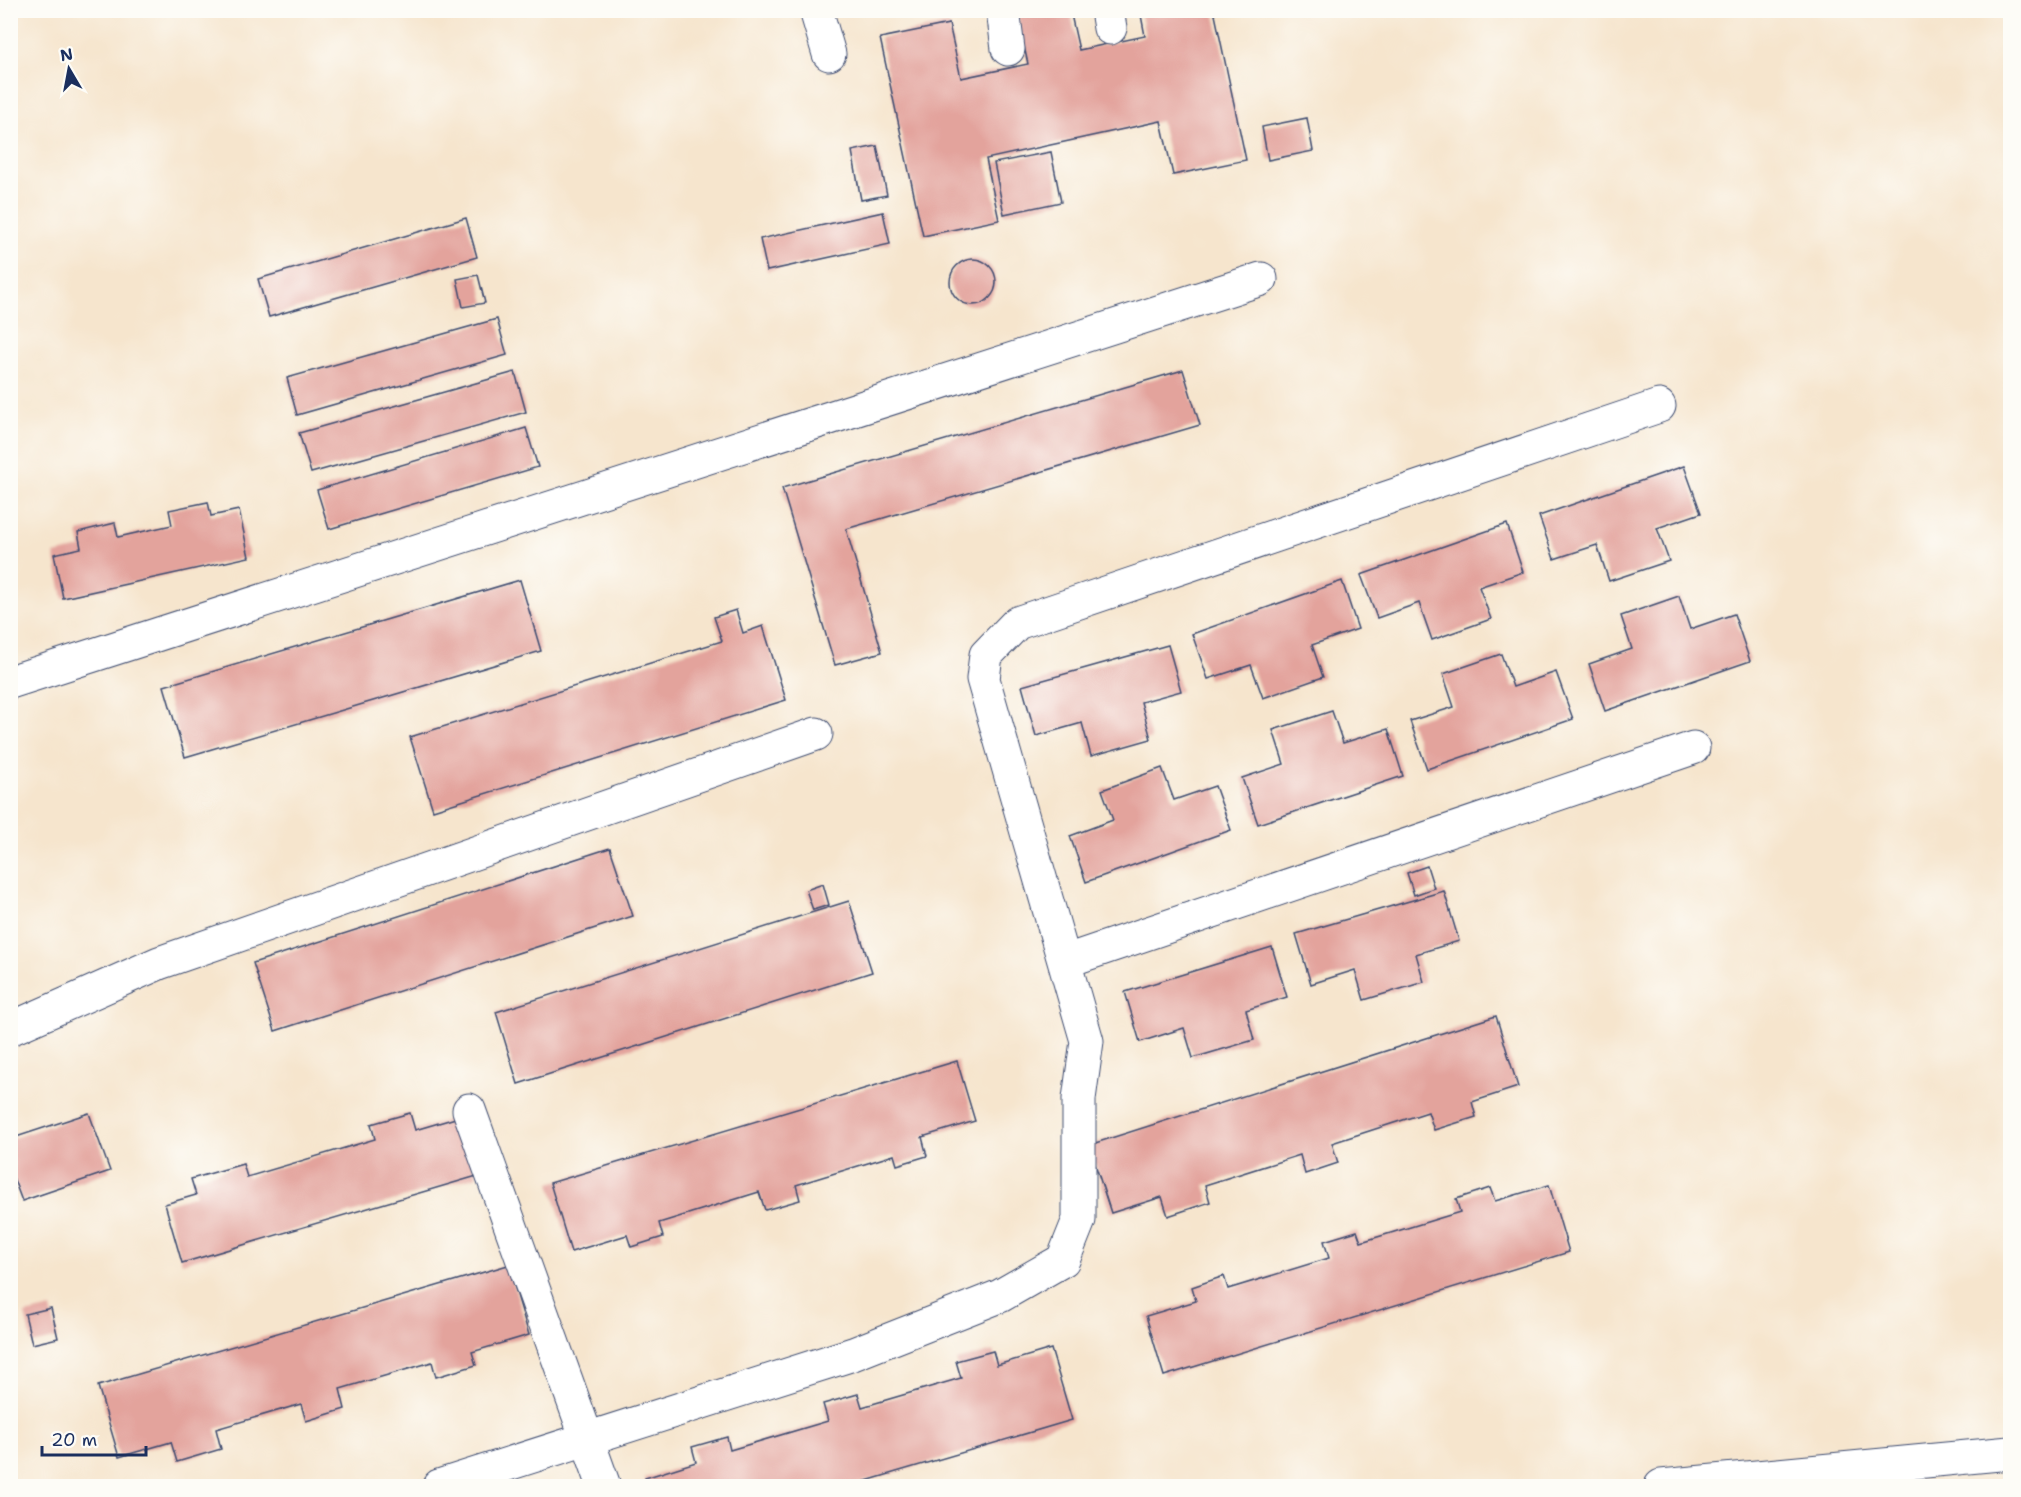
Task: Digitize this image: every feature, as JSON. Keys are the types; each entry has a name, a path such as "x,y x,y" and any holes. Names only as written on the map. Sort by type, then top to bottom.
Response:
{"street":[{"path":"816,10 829,54"},
{"path":"1003,10 1008,49"},
{"path":"10,682 1261,279"},
{"path":"440,1486 853,1354 1000,1296 1063,1260 1079,1220 1079,1099 1088,1041 983,679 986,655 1017,623 1659,406"},
{"path":"10,1029 159,963 816,734"},
{"path":"1066,961 1693,748"},
{"path":"470,1110 589,1439 603,1486"},
{"path":"1660,1486 2010,1453"}],"building":[{"path":"1032,10 1070,10 1079,50 1145,36 1140,10 1214,10 1246,160 1173,175 1161,121 986,159 999,220 923,236 880,38 949,24 961,78 1028,64 1017,14"},
{"path":"1307,118 1313,151 1268,160 1262,127"},
{"path":"877,146 887,195 861,200 852,151"},
{"path":"1051,152 1061,202 1004,214 994,163"},
{"path":"883,212 890,244 767,271 760,239"},
{"path":"466,218 477,257 269,317 258,279"},
{"path":"973,259 982,260 990,265 995,273 995,291 990,299 982,304 973,305 964,304 956,299 951,291 950,282 951,273 956,265 964,260"},
{"path":"478,275 485,303 463,307 457,279"},
{"path":"497,319 507,355 297,415 287,378"},
{"path":"1183,370 1200,425 846,529 882,652 835,665 782,488"},
{"path":"515,372 526,412 311,473 299,433"},
{"path":"526,428 538,467 329,529 317,490"},
{"path":"1684,466 1701,513 1657,528 1669,561 1609,581 1597,545 1554,559 1539,516"},
{"path":"208,502 211,516 239,510 249,557 63,598 54,554 81,548 78,532 115,523 118,537 172,525 169,510"},
{"path":"1507,524 1523,572 1479,587 1491,619 1432,640 1419,603 1377,618 1361,575"},
{"path":"520,580 541,651 185,757 164,686"},
{"path":"1342,581 1358,629 1312,645 1323,677 1263,698 1251,665 1208,679 1192,634"},
{"path":"1679,596 1690,629 1734,614 1750,661 1605,711 1589,664 1632,649 1621,616"},
{"path":"736,610 743,633 763,626 786,700 433,810 410,737 722,641 714,617"},
{"path":"1168,645 1181,691 1141,702 1151,739 1091,756 1082,723 1036,736 1022,686"},
{"path":"1501,654 1513,687 1556,672 1573,719 1427,769 1410,721 1454,707 1443,674"},
{"path":"1332,711 1343,743 1388,729 1403,776 1258,824 1242,778 1284,764 1273,730"},
{"path":"1162,768 1174,800 1215,786 1231,830 1086,882 1070,836 1113,820 1102,790"},
{"path":"610,848 633,916 275,1031 253,963"},
{"path":"1427,866 1434,888 1414,895 1407,873"},
{"path":"823,884 829,905 813,910 806,890"},
{"path":"1444,891 1459,941 1416,954 1424,982 1364,1000 1355,970 1311,984 1296,934"},
{"path":"849,901 872,972 518,1084 496,1012"},
{"path":"1272,947 1287,997 1246,1010 1254,1040 1193,1058 1184,1028 1140,1042 1125,992"},
{"path":"1496,1016 1518,1087 1472,1102 1476,1117 1434,1130 1428,1112 1332,1143 1338,1163 1305,1174 1300,1155 1205,1185 1210,1202 1168,1216 1162,1197 1111,1213 1089,1145"},
{"path":"957,1061 975,1121 922,1137 927,1156 897,1165 894,1155 796,1185 800,1200 765,1210 759,1192 659,1223 663,1237 631,1247 627,1235 571,1252 550,1183"},
{"path":"89,1113 110,1171 22,1201 10,1169 10,1139"},
{"path":"410,1113 415,1130 459,1117 477,1176 182,1263 165,1204 196,1195 191,1179 243,1164 247,1177 375,1139 371,1124"},
{"path":"1549,1185 1569,1252 1164,1376 1146,1316 1196,1301 1192,1287 1224,1276 1228,1289 1329,1258 1324,1241 1357,1231 1361,1242 1460,1212 1456,1199 1490,1188 1495,1201"},
{"path":"508,1265 529,1335 472,1352 476,1365 436,1377 432,1362 340,1389 345,1409 306,1421 301,1404 216,1429 221,1449 177,1462 171,1442 119,1457 98,1386"},
{"path":"51,1308 58,1338 32,1344 25,1314"},
{"path":"1051,1349 1072,1420 849,1486 647,1486 645,1478 696,1462 692,1447 727,1437 730,1450 828,1421 823,1404 858,1394 862,1407 961,1378 956,1361 993,1351 997,1365"}]}
